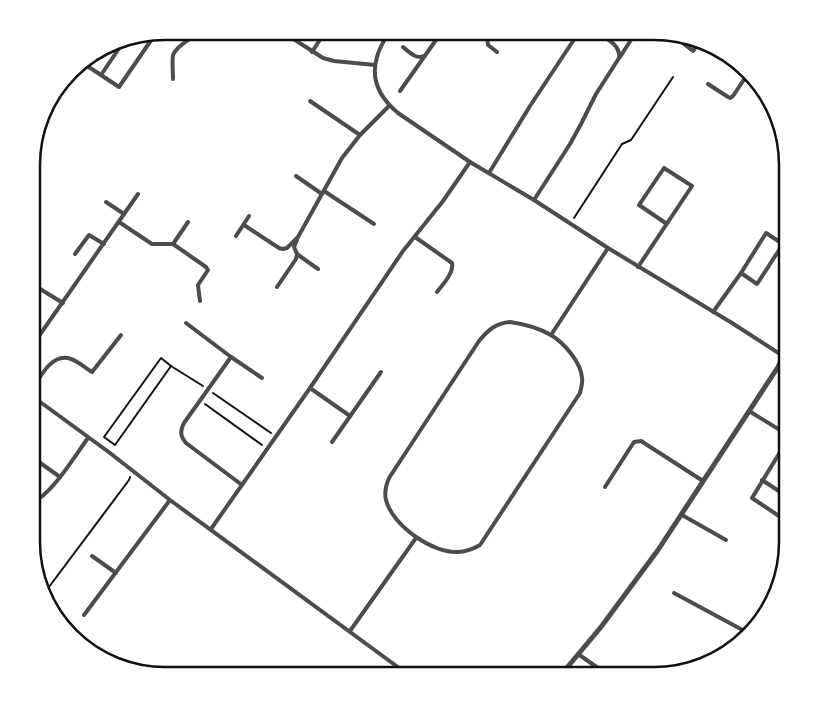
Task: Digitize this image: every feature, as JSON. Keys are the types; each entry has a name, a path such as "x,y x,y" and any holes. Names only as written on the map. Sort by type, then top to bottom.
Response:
{"street":[{"path":"173,79 173,55 182,44 188,40"},
{"path":"294,40 323,58 334,61 375,65"},
{"path":"312,52 320,40"},
{"path":"385,40 375,65 376,81 378,90 389,106 470,162 779,353"},
{"path":"400,91 436,40"},
{"path":"487,40 488,45 497,52"},
{"path":"489,173 526,112 574,40"},
{"path":"607,40 616,46 620,52 619,58"},
{"path":"534,200 570,144 596,94 631,40"},
{"path":"88,67 119,87 151,41"},
{"path":"684,44 693,51 696,48"},
{"path":"403,47 417,57 421,58 424,56"},
{"path":"101,76 118,50"},
{"path":"708,84 730,98 744,79"},
{"path":"310,101 360,135"},
{"path":"318,269 297,254 294,246 342,158 360,135 389,106"},
{"path":"211,529 403,252 443,201 470,162"},
{"path":"638,266 667,224 692,186 664,168 640,205 667,224"},
{"path":"296,176 374,224"},
{"path":"40,335 138,194"},
{"path":"106,202 124,214"},
{"path":"236,236 249,216"},
{"path":"119,222 152,244 172,244 206,267 208,270 198,286 200,301"},
{"path":"172,244 188,222"},
{"path":"244,224 283,249 287,248 298,237"},
{"path":"713,312 766,233 778,241"},
{"path":"76,254 89,235 104,244"},
{"path":"415,237 452,263 452,271 437,292"},
{"path":"551,335 608,248"},
{"path":"740,273 757,284 779,250"},
{"path":"276,287 296,259 297,254"},
{"path":"40,289 63,303"},
{"path":"510,322 529,325 551,335 570,351 574,358 581,372 582,386 580,393 480,545 463,552 450,552 416,538 408,532 390,510 386,499 387,484 389,478 479,341 494,326 510,322"},
{"path":"186,323 262,378"},
{"path":"40,379 57,358 72,359 92,372 121,335"},
{"path":"231,356 182,428 181,434 186,443 242,485"},
{"path":"567,667 630,589 682,515 779,365"},
{"path":"332,442 381,372"},
{"path":"310,388 350,416"},
{"path":"40,402 398,667"},
{"path":"749,411 779,429"},
{"path":"40,498 60,476 88,438"},
{"path":"605,487 632,445 641,440 703,481"},
{"path":"779,453 752,498 779,516"},
{"path":"40,462 60,476"},
{"path":"762,480 779,491"},
{"path":"84,615 170,500"},
{"path":"682,515 726,540"},
{"path":"350,631 416,538"},
{"path":"92,556 116,573"},
{"path":"674,593 742,630"},
{"path":"578,654 597,667"}],"path":[{"path":"574,218 622,144 631,140 672,78"},
{"path":"171,366 115,445 104,437 161,358 208,389"},
{"path":"208,398 212,392 272,433"},
{"path":"204,403 263,446 267,440"},
{"path":"49,588 129,480 132,470"}]}
